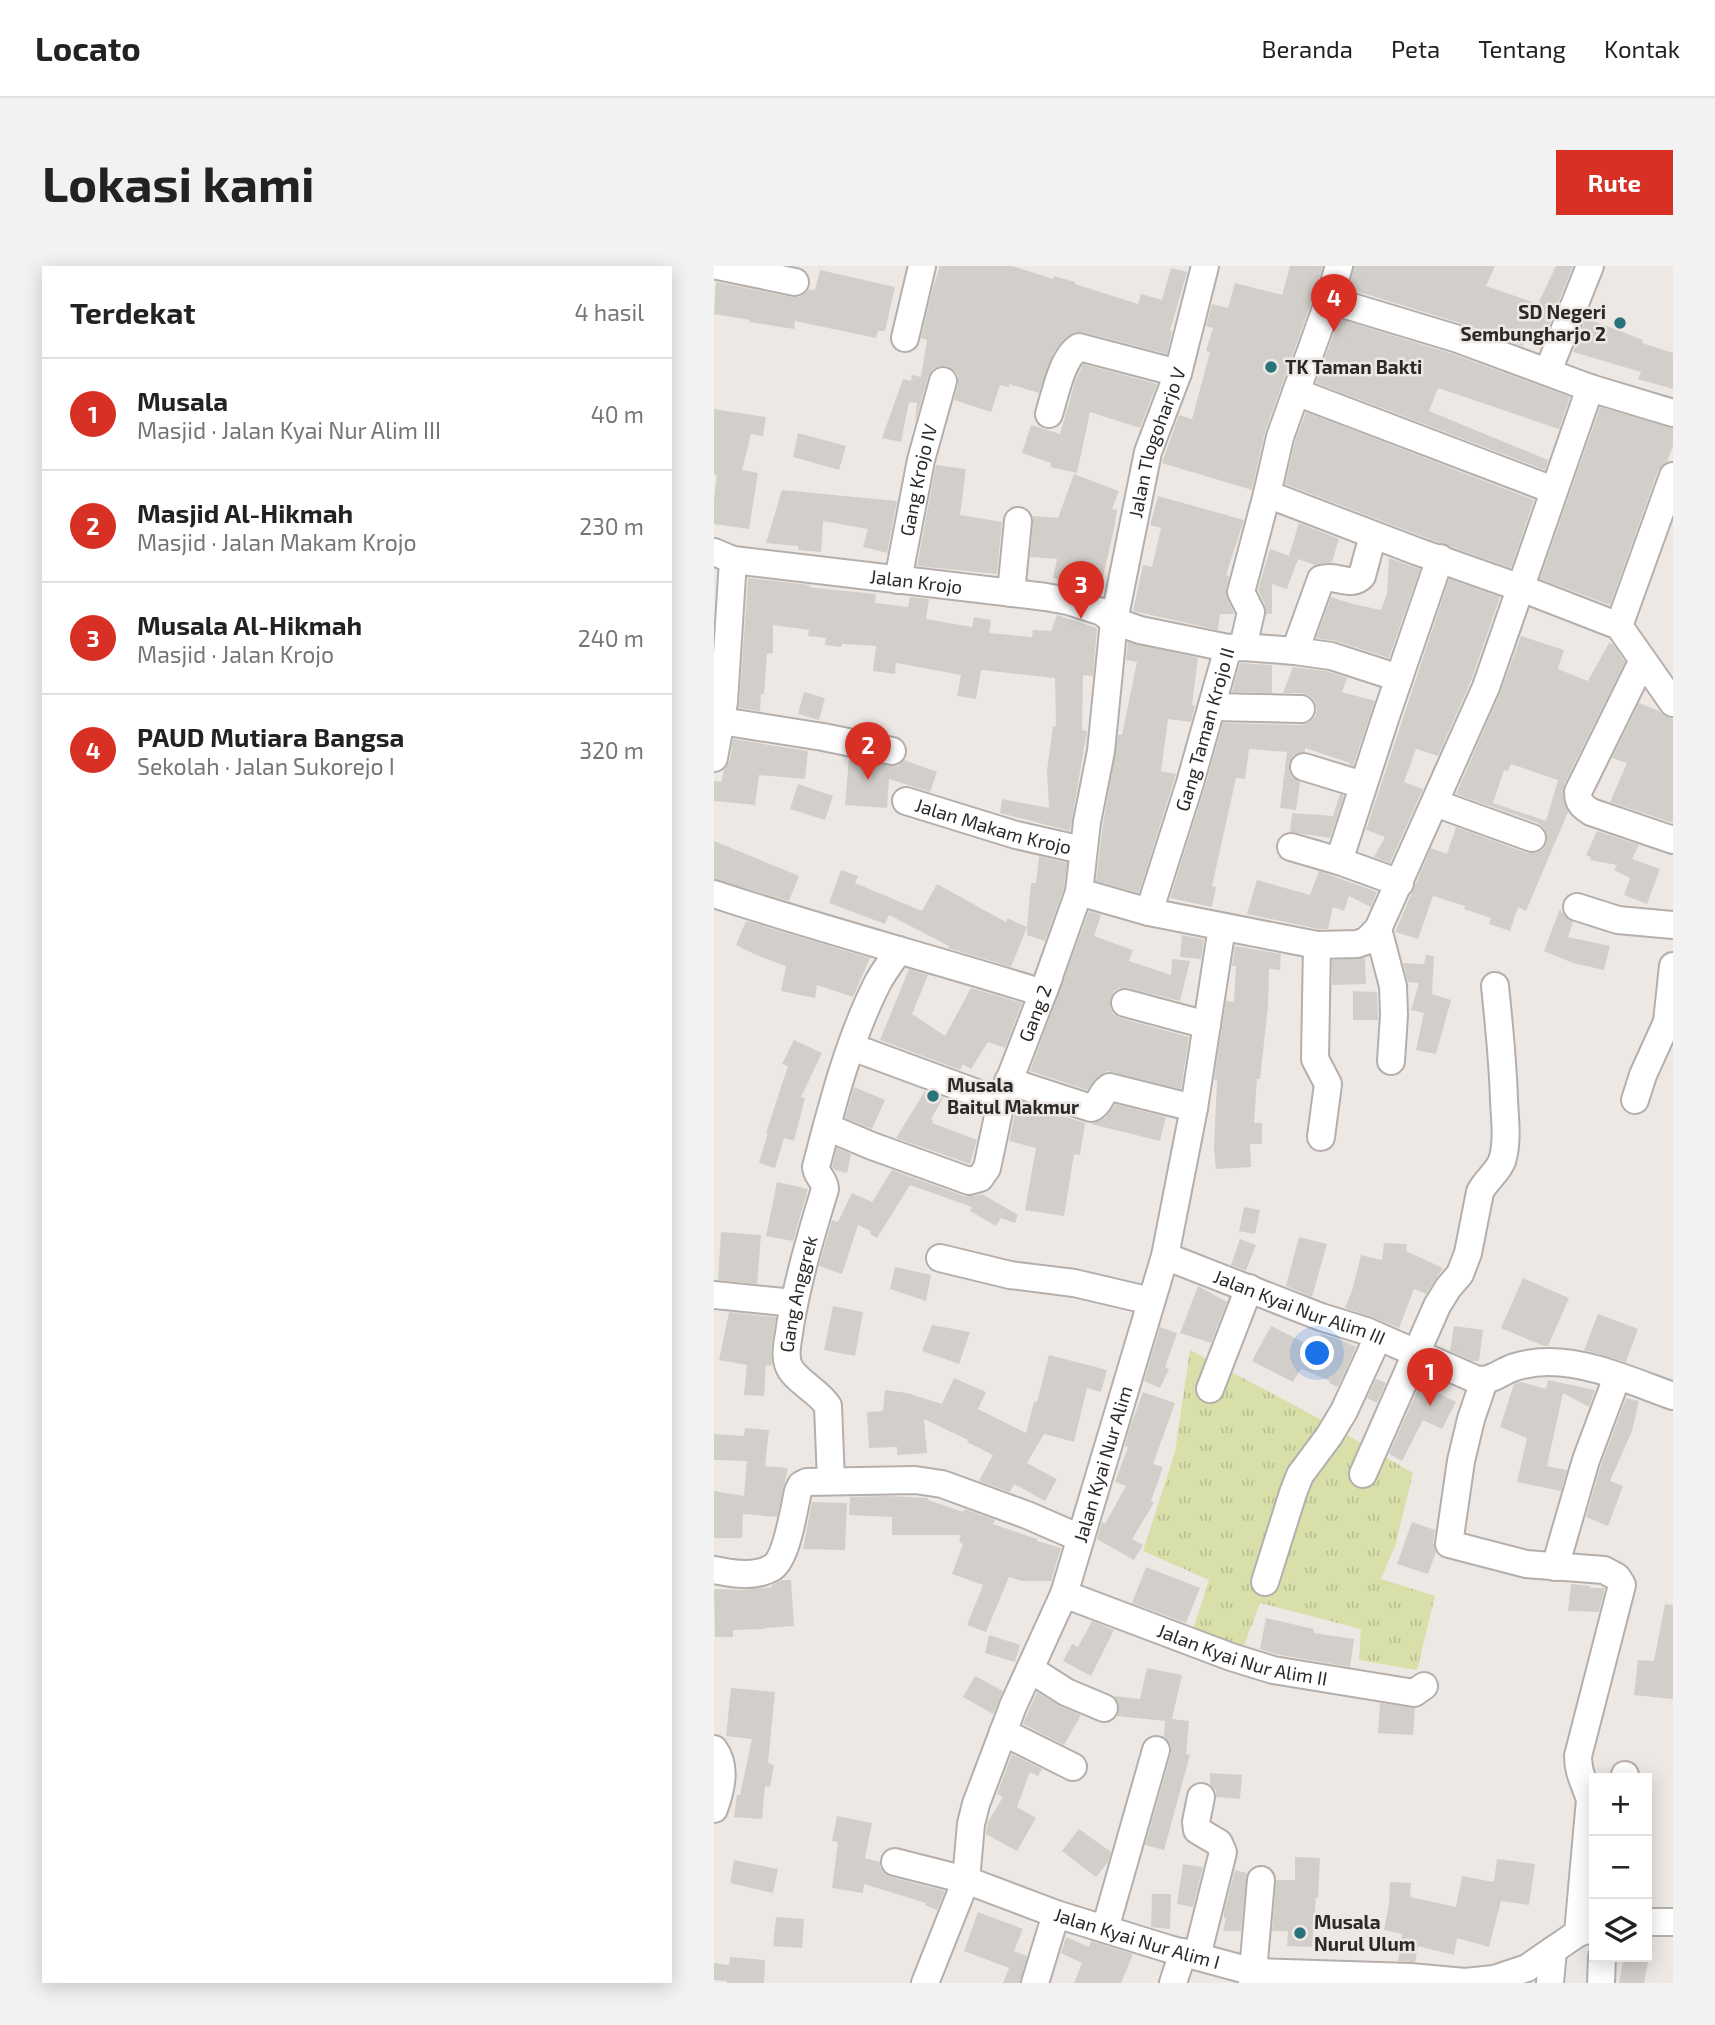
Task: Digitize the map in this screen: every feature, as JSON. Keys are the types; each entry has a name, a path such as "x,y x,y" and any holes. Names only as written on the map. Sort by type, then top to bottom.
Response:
{"street":[{"path":"718,266 794,282"},
{"path":"905,338 922,266"},
{"name":"Jalan Tlogoharjo V","path":"1082,850 1101,751 1114,621 1149,452 1178,373 1205,266"},
{"path":"1235,648 1251,612 1241,592 1272,496 1280,437 1339,266"},
{"path":"1548,371 1590,266"},
{"path":"1329,300 1458,339 1590,388 1673,413"},
{"path":"1049,414 1065,364 1079,347 1178,373"},
{"name":"Gang Krojo IV","path":"898,580 921,460 943,381"},
{"path":"1079,892 1149,912 1317,945 1357,944 1366,941 1378,929 1400,883 1486,687 1590,388"},
{"path":"1296,393 1553,490"},
{"path":"1619,626 1673,476"},
{"path":"1272,496 1619,626 1673,704"},
{"path":"1012,593 1018,521"},
{"path":"1295,651 1321,579 1331,576 1355,582 1359,580 1373,535"},
{"path":"714,758 722,721 732,595 724,556"},
{"name":"Jalan Krojo","path":"724,556 1068,601 1102,612 1114,621 1140,630 1235,648"},
{"path":"1339,861 1440,558"},
{"name":"Gang Taman Krojo II","path":"1149,912 1212,706 1235,648 1331,656 1399,678"},
{"path":"1642,662 1578,792 1578,800 1591,812 1673,840"},
{"path":"1212,706 1301,709"},
{"path":"722,721 892,751"},
{"path":"1304,767 1363,785"},
{"name":"Jalan Makam Krojo","path":"906,801 1016,835 1082,850"},
{"path":"1435,803 1532,838"},
{"path":"1291,847 1400,883"},
{"name":"Gang 2","path":"827,1126 872,1146 969,1181 981,1178 987,1168 1004,1092 1079,892 1082,850"},
{"path":"714,894 1043,993"},
{"path":"1577,907 1618,920 1673,925"},
{"name":"Jalan Kyai Nur Alim","path":"925,1983 966,1880 971,1824 976,1804 1003,1731 1065,1594 1165,1256 1194,1108 1222,927"},
{"path":"1378,929 1393,986 1391,1061"},
{"path":"1317,945 1315,1059 1328,1084 1321,1138"},
{"name":"Gang Anggrek","path":"831,1481 828,1406 822,1397 799,1379 788,1366 787,1348 798,1282 825,1189 816,1167 827,1126 852,1047 879,981 899,950"},
{"path":"1635,1100 1667,1022 1673,966"},
{"path":"1363,1474 1437,1306 1460,1273 1468,1253 1480,1192 1499,1169 1503,1157 1504,1099 1495,986"},
{"path":"1125,1003 1207,1024"},
{"path":"852,1047 1004,1092 1091,1108 1110,1087 1194,1108"},
{"name":"Jalan Kyai Nur Alim III","path":"1165,1256 1378,1336 1466,1377 1484,1381"},
{"path":"940,1258 1010,1275 1074,1283 1151,1301"},
{"path":"1210,1389 1249,1288"},
{"path":"714,1295 794,1303"},
{"path":"1265,1582 1300,1475 1344,1411 1378,1336"},
{"path":"1586,1931 1590,1800 1578,1772 1578,1756 1622,1585 1617,1577 1604,1570 1526,1564 1449,1544 1461,1461 1484,1381 1514,1367 1546,1362 1571,1364 1673,1396"},
{"path":"1555,1567 1586,1460 1617,1377"},
{"path":"714,1570 744,1574 761,1573 775,1567 781,1556 798,1491 801,1485 807,1482 915,1480 942,1483 1080,1538"},
{"name":"Jalan Kyai Nur Alim II","path":"1065,1594 1231,1657 1273,1670 1414,1693 1424,1686"},
{"path":"1030,1669 1066,1692 1104,1708"},
{"path":"1003,1731 1073,1767"},
{"path":"714,1749 722,1776 714,1809"},
{"path":"1105,1929 1156,1750"},
{"path":"1174,1983 1190,1954 1223,1852 1219,1843 1197,1830 1201,1797"},
{"name":"Jalan Kyai Nur Alim I","path":"895,1862 966,1880 1056,1914 1190,1954 1253,1977 1410,1977 1465,1982 1494,1979 1527,1968 1586,1931"},
{"path":"1253,1977 1261,1880"},
{"path":"1035,1983 1056,1914"},
{"path":"1652,1923 1673,1922"},
{"path":"1550,1983 1553,1950"},
{"path":"1601,1983 1602,1962"}],"green space":[{"path":"1190,1350 1309,1413 1413,1473 1396,1543 1381,1579 1435,1596 1417,1670 1359,1660 1361,1629 1260,1603 1243,1648 1192,1632 1209,1580 1143,1551 1175,1452"}],"building":[{"path":"940,266 1012,266 1053,279 1054,276 1075,282 1138,304 1141,294 1162,300 1171,268 1187,272 1170,331 1167,354 1075,332 1063,340 1054,352 1039,393 1009,384 1009,387 1000,385 991,412 954,400 958,376 948,366 938,366 928,377 915,423 917,403 909,402 901,442 882,438 903,379 911,381 912,375 921,377 927,340 921,338"},
{"path":"1290,266 1323,266 1265,432 1252,490 1162,463 1179,415 1192,419 1210,352 1206,351 1213,328 1206,326 1212,304 1228,308 1235,283 1282,295"},
{"path":"1354,266 1495,266 1486,286 1538,304 1556,266 1573,266 1545,335 1529,331 1523,346 1463,324 1349,289"},
{"path":"820,270 895,287 885,331 878,331 876,338 795,321 794,329 714,314 716,282 799,297 809,289 815,290"},
{"path":"1586,318 1643,340 1642,343 1673,353 1673,389 1638,379 1641,372 1573,352"},
{"path":"1339,319 1453,354 1570,397 1559,429 1438,388 1429,411 1548,460 1545,470 1316,383"},
{"path":"1083,364 1157,384 1140,428 1090,412 1077,473 1050,467 1051,463 1022,453 1031,425 1060,434"},
{"path":"1600,407 1673,428 1673,446 1667,462 1658,471 1610,605 1540,579"},
{"path":"714,409 766,417 763,436 751,434 742,470 758,473 749,529 714,524 717,475 714,474"},
{"path":"1306,412 1534,500 1511,568 1285,484 1295,441"},
{"path":"798,433 846,446 839,470 793,457"},
{"path":"936,465 966,469 960,515 1002,522 997,574 917,566"},
{"path":"1074,474 1119,491 1112,509 1117,510 1099,594 1053,578 1057,559 1030,557 1033,516 1058,518"},
{"path":"782,490 897,501 887,553 863,547 868,529 823,521 821,552 798,550 798,546 766,543"},
{"path":"1158,496 1244,520 1226,575 1229,576 1227,598 1234,614 1220,614 1218,630 1133,611 1143,565 1152,567 1161,528 1150,525"},
{"path":"1299,523 1339,539 1332,562 1315,565 1289,556"},
{"path":"1270,549 1298,559 1287,589 1272,584 1272,614 1266,614 1258,590"},
{"path":"1389,558 1420,569 1389,658 1336,641 1316,638 1331,597 1381,610 1387,594"},
{"path":"748,578 876,594 875,603 908,607 910,597 929,599 926,619 972,627 974,617 991,620 989,633 1032,637 1033,630 1051,631 1057,615 1097,628 1093,676 1083,675 1082,730 1087,731 1070,831 1000,813 1002,799 1049,808 1047,771 1053,726 1056,727 1055,678 981,670 976,699 957,696 961,675 896,663 895,674 873,671 876,646 825,645 826,638 808,636 809,630 773,625 773,653 767,654 760,711 739,708"},
{"path":"1449,579 1500,597 1471,681 1438,756 1416,749 1404,782 1423,789 1390,863 1374,857 1385,837 1366,830"},
{"path":"1521,636 1564,650 1558,669 1588,681 1609,643 1613,644 1625,662 1564,785 1563,798 1568,812 1526,911 1518,907 1510,931 1489,924 1491,918 1464,909 1465,906 1433,896 1418,939 1395,932 1431,848 1447,854 1456,827 1527,853 1542,850 1546,844 1547,835 1538,823 1456,794 1500,693","holes":["1511,764 1558,780 1546,821 1493,803 1504,770 1508,771"]},
{"path":"1128,642 1198,658 1192,705 1195,706 1191,722 1168,719 1161,771 1176,774 1139,893 1096,881 1118,735 1122,735 1137,662 1126,660"},
{"path":"1240,663 1272,665 1272,693 1232,692"},
{"path":"1293,667 1327,671 1347,678 1342,692 1375,701 1353,766 1305,748 1305,752 1294,755 1289,763 1292,777 1300,782 1296,810 1280,808 1287,752 1249,749 1245,779 1236,778 1212,886 1216,887 1212,907 1170,898 1223,723 1301,725 1315,717 1317,710 1310,696 1283,693"},
{"path":"804,692 825,698 819,720 798,714"},
{"path":"1639,703 1673,719 1673,823 1610,802 1627,763 1612,758"},
{"path":"733,739 808,751 805,779 759,775 755,805 714,801 714,781 721,782 730,761"},
{"path":"849,758 890,766 898,766 904,760 937,772 930,792 889,779 887,808 845,805"},
{"path":"798,784 833,796 825,820 790,809"},
{"path":"1340,794 1344,796 1330,838 1290,832 1292,813 1333,816"},
{"path":"1597,831 1639,845 1632,859 1660,869 1647,904 1624,895 1630,878 1614,870 1617,865 1590,860 1591,857 1586,855"},
{"path":"714,841 799,876 789,901 714,879"},
{"path":"1039,856 1067,863 1064,888 1045,941 1027,935 1031,883 1036,883"},
{"path":"841,870 858,876 855,883 922,911 937,884 1006,922 1007,918 1027,927 1011,967 948,948 949,946 889,915 885,924 829,903"},
{"path":"1319,871 1377,892 1371,907 1349,896 1344,911 1333,907 1328,929 1247,914 1257,880 1310,895"},
{"path":"1560,909 1566,918 1573,922 1568,937 1610,946 1604,970 1573,963 1544,951"},
{"path":"1089,911 1101,915 1094,936 1133,950 1129,961 1171,975 1172,959 1190,961 1180,1001 1128,988 1114,991 1110,1000 1113,1014 1120,1018 1189,1037 1181,1089 1108,1071 1096,1078 1087,1090 1030,1071"},
{"path":"746,921 870,958 853,997 817,985 815,998 781,991 786,966 736,945"},
{"path":"1182,935 1204,939 1201,959 1180,957"},
{"path":"1235,946 1281,954 1280,970 1269,969 1268,1006 1260,1079 1257,1079 1254,1123 1262,1123 1262,1144 1250,1144 1251,1167 1216,1169 1214,1148 1217,1080 1214,1080 1226,1001 1234,1002 1236,966 1232,966"},
{"path":"1426,955 1434,956 1432,994 1451,1000 1436,1054 1416,1050 1424,1013 1411,1010 1419,983 1408,982 1403,963 1424,964"},
{"path":"1365,958 1366,984 1332,985 1332,960"},
{"path":"909,969 928,975 912,1014 945,1036 971,988 1022,1003 1005,1048 988,1042 971,1069 963,1064 960,1070 880,1040"},
{"path":"1353,991 1377,992 1378,1020 1353,1020"},
{"path":"794,1040 822,1053 801,1097 805,1098 794,1141 784,1138 775,1168 759,1163 788,1066 782,1064"},
{"path":"854,1087 885,1100 872,1129 845,1118"},
{"path":"925,1091 943,1098 931,1119 932,1123 977,1140 970,1164 896,1138"},
{"path":"1018,1101 1085,1123 1080,1155 1074,1154 1064,1216 1025,1210 1036,1148 1009,1141"},
{"path":"1115,1104 1166,1117 1160,1141 1091,1124 1105,1118"},
{"path":"837,1148 851,1154 847,1173 832,1167"},
{"path":"892,1170 964,1196 982,1194 1018,1215 1015,1223 1001,1218 996,1226 970,1211 972,1207 910,1185 877,1238 870,1234 871,1231 858,1225 842,1274 819,1266 832,1220 838,1222 852,1193 872,1202"},
{"path":"777,1182 808,1189 793,1241 766,1236"},
{"path":"1244,1207 1260,1210 1255,1234 1239,1231"},
{"path":"721,1232 761,1235 757,1284 718,1280"},
{"path":"1299,1237 1327,1244 1312,1297 1286,1286"},
{"path":"1240,1239 1256,1245 1246,1271 1231,1265"},
{"path":"1384,1243 1407,1244 1406,1251 1443,1268 1426,1294 1414,1289 1399,1328 1345,1308 1361,1255 1382,1260"},
{"path":"895,1267 931,1275 926,1301 890,1289"},
{"path":"1523,1278 1569,1298 1548,1346 1501,1328"},
{"path":"1198,1286 1227,1302 1211,1343 1180,1333"},
{"path":"833,1306 863,1312 855,1356 824,1350"},
{"path":"729,1312 776,1317 771,1348 772,1366 766,1365 764,1396 744,1395 747,1365 719,1360"},
{"path":"1598,1314 1638,1329 1626,1362 1584,1350"},
{"path":"932,1325 970,1332 959,1364 922,1351"},
{"path":"1271,1326 1315,1348 1321,1334 1356,1347 1338,1387 1301,1369 1293,1382 1252,1361"},
{"path":"1454,1326 1483,1330 1479,1361 1472,1361 1450,1351"},
{"path":"1160,1327 1177,1333 1165,1367 1169,1369 1160,1388 1144,1381"},
{"path":"1049,1355 1107,1370 1101,1392 1087,1388 1074,1442 1044,1434 1027,1463 1057,1479 1045,1501 1014,1484 1010,1492 979,1481 993,1455 924,1419 927,1453 897,1455 897,1447 869,1448 867,1412 883,1411 885,1390 907,1393 942,1404 954,1378 986,1392 978,1409 1026,1433"},
{"path":"1376,1379 1386,1383 1377,1403 1367,1398"},
{"path":"1548,1380 1595,1390 1589,1407 1563,1393 1547,1466 1567,1470 1561,1491 1517,1482 1527,1438 1500,1427 1514,1384 1521,1382 1546,1389"},
{"path":"1420,1384 1456,1402 1442,1429 1423,1420 1402,1461 1389,1454"},
{"path":"1143,1392 1175,1403 1153,1464 1163,1467 1151,1501 1154,1503 1132,1539 1143,1545 1134,1560 1097,1539 1102,1522 1105,1524 1126,1486 1115,1482"},
{"path":"1626,1398 1639,1401 1632,1431 1610,1481 1623,1486 1608,1526 1586,1517 1601,1465"},
{"path":"745,1428 769,1430 765,1466 788,1468 777,1517 743,1514 742,1538 714,1538 714,1491 744,1496 747,1461 714,1460 714,1434 744,1436"},
{"path":"850,1497 928,1498 963,1512 965,1509 995,1520 993,1524 1061,1548 1051,1581 1022,1581 1009,1577 986,1632 967,1625 983,1585 952,1574 963,1544 959,1542 961,1535 892,1535 892,1517 849,1515"},
{"path":"812,1502 847,1503 845,1550 803,1549"},
{"path":"1412,1522 1435,1530 1433,1542 1436,1552 1428,1574 1397,1564"},
{"path":"1146,1567 1200,1588 1186,1623 1132,1603"},
{"path":"781,1580 791,1580 794,1626 733,1630 733,1637 715,1637 714,1589 772,1587"},
{"path":"1571,1584 1605,1588 1599,1612 1568,1611"},
{"path":"1665,1604 1673,1605 1673,1699 1634,1695 1638,1660 1654,1661"},
{"path":"1266,1618 1314,1629 1314,1633 1354,1639 1350,1667 1260,1649"},
{"path":"1092,1621 1114,1630 1091,1676 1063,1661 1072,1644 1078,1647"},
{"path":"989,1635 1020,1645 1015,1662 985,1653"},
{"path":"1147,1668 1182,1675 1172,1719 1189,1721 1186,1754 1190,1755 1164,1850 1145,1845 1171,1754 1171,1746 1164,1737 1165,1721 1117,1716 1119,1705 1114,1696 1140,1699"},
{"path":"975,1676 1003,1691 993,1714 963,1697"},
{"path":"731,1688 775,1692 768,1763 774,1765 770,1787 765,1786 762,1819 734,1817 752,1739 726,1736"},
{"path":"1037,1692 1081,1715 1064,1745 1023,1724"},
{"path":"1380,1703 1415,1708 1413,1735 1378,1733"},
{"path":"1012,1754 1042,1769 1038,1776 1030,1772 1017,1807 1036,1818 1017,1851 986,1834 988,1822 1003,1797 997,1794"},
{"path":"1210,1773 1242,1775 1240,1799 1216,1797 1216,1791 1210,1784"},
{"path":"837,1816 872,1823 865,1858 880,1862 885,1874 945,1891 937,1910 925,1905 926,1903 864,1884 863,1893 832,1888 838,1842 832,1841"},
{"path":"1079,1829 1111,1852 1108,1862 1096,1877 1062,1851"},
{"path":"1295,1857 1320,1858 1312,1947 1287,1946 1288,1931 1272,1931 1276,1880 1295,1880"},
{"path":"1497,1859 1535,1864 1529,1905 1501,1901 1489,1947 1457,1938 1454,1955 1418,1946 1415,1962 1398,1961 1402,1934 1384,1930 1390,1882 1411,1883 1410,1897 1456,1907 1462,1876 1494,1882"},
{"path":"734,1860 778,1869 773,1893 730,1883"},
{"path":"1183,1864 1203,1867 1193,1907 1177,1904"},
{"path":"1235,1870 1247,1873 1241,1931 1223,1931 1226,1918 1224,1911"},
{"path":"1152,1894 1171,1894 1170,1929 1151,1927"},
{"path":"978,1912 1023,1929 1014,1951 1027,1956 1020,1983 1003,1983 1009,1968 964,1951"},
{"path":"776,1917 804,1919 802,1948 773,1946"},
{"path":"1066,1937 1089,1947 1091,1941 1133,1954 1121,1983 1074,1983 1082,1963 1061,1953"},
{"path":"730,1957 765,1960 764,1983 727,1983 714,1980 714,1963 729,1965"},
{"path":"1623,1962 1648,1962 1644,1983 1619,1983"}],"place":[{"name":"SD Negeri Sembungharjo 2","path":"1620,323"},
{"name":"PAUD Mutiara Bangsa","path":"1334,332"},
{"name":"TK Taman Bakti","path":"1271,367"},
{"name":"Musala Al-Hikmah","path":"1081,619"},
{"name":"Masjid Al-Hikmah","path":"868,780"},
{"name":"Musala Baitul Makmur","path":"933,1096"},
{"name":"Musala","path":"1430,1406"},
{"name":"Musala Nurul Ulum","path":"1300,1933"}]}
